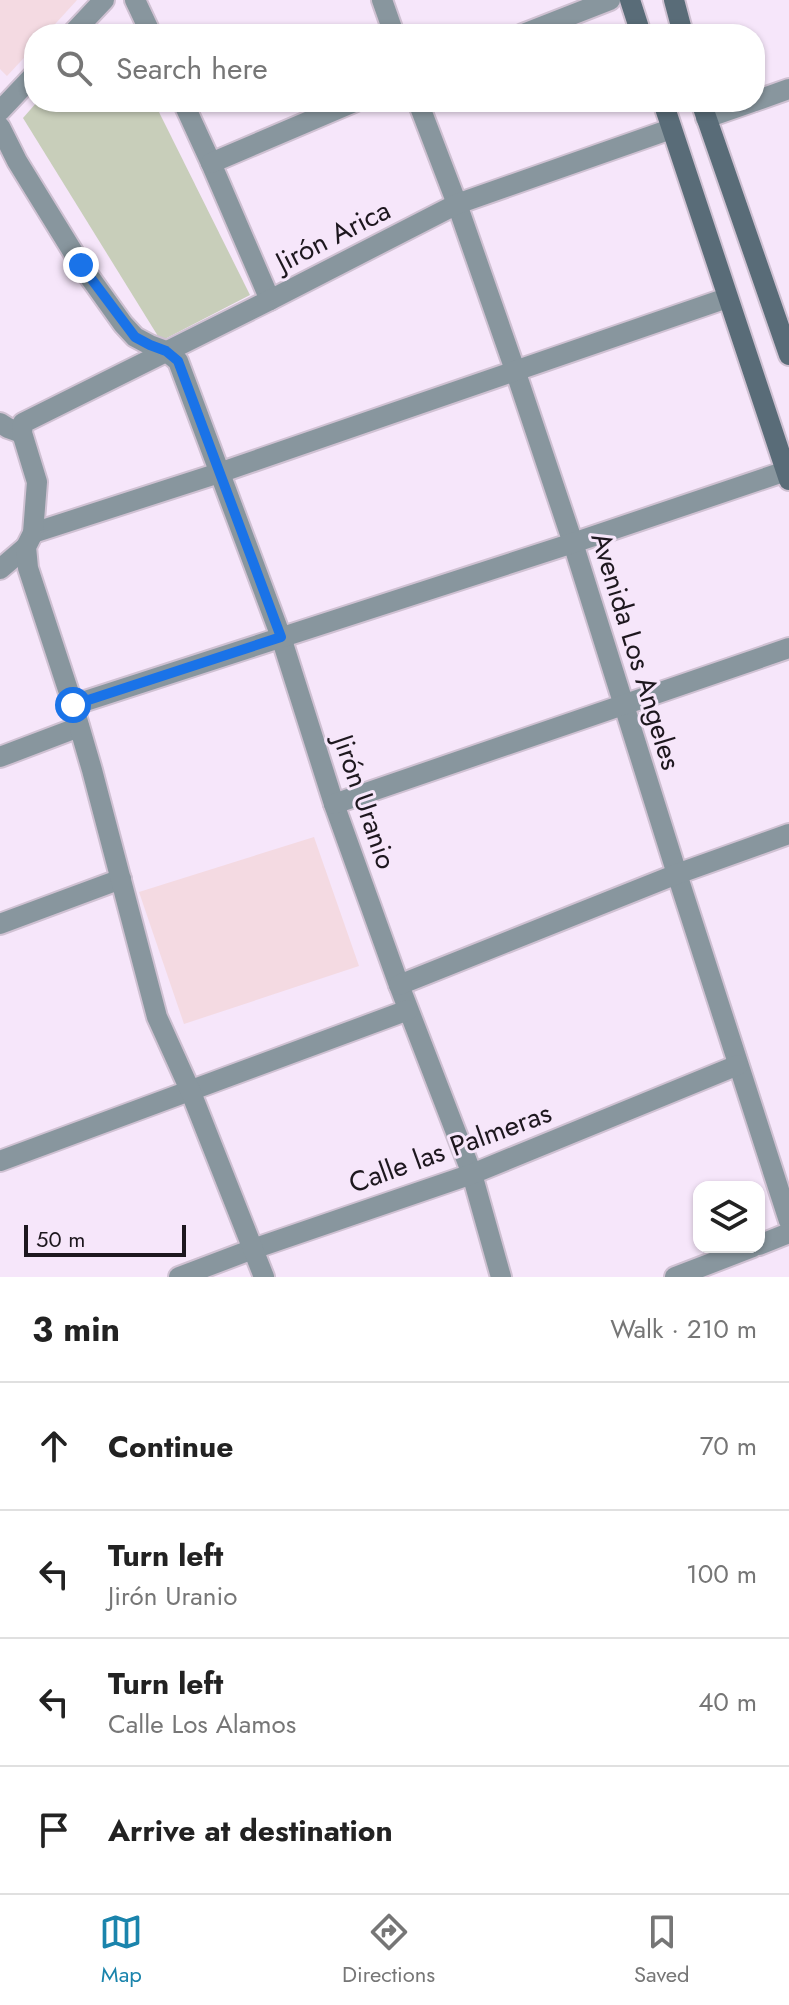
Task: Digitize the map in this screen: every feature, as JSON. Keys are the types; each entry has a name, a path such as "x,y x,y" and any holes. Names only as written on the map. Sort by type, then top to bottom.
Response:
{"main road":[{"path":"630,0 638,24"},
{"path":"674,0 680,24"},
{"path":"666,112 787,476"},
{"path":"705,112 789,355"}],"street":[{"path":"81,24 104,0"},
{"path":"135,0 146,24"},
{"path":"382,0 390,24"},
{"path":"549,24 610,0"},
{"path":"0,111 24,86"},
{"path":"765,97 789,89"},
{"path":"188,112 270,300"},
{"path":"211,163 331,112"},
{"name":"Avenida Los Angeles","path":"422,112 457,204 573,543 789,1221"},
{"path":"0,127 17,161 81,265 123,324 135,337 166,351"},
{"name":"Jirón Arica","path":"26,425 457,204 671,129"},
{"path":"0,569 30,540 727,298"},
{"name":"Jirón Uranio","path":"166,351 178,361 281,637 334,804 408,1010 472,1174 501,1277"},
{"path":"0,423 8,428 26,425 37,482 28,568 73,705 157,1017 190,1090 264,1277"},
{"path":"73,705 787,476"},
{"path":"334,804 789,648"},
{"path":"0,757 79,727"},
{"path":"399,985 677,874 789,834"},
{"path":"0,924 121,879"},
{"path":"0,1161 408,1010"},
{"name":"Calle las Palmeras","path":"179,1277 472,1174 738,1065"},
{"path":"765,1243 789,1233"},
{"path":"675,1277 737,1253"}],"shaded area":[{"path":"0,0 77,0 55,24 24,24 24,58 7,76 0,69"},
{"path":"314,837 359,966 184,1024 139,892"}],"green space":[{"path":"28,112 159,112 250,295 161,341 23,118"}],"route":[{"path":"73,705 281,637 178,361 166,351 135,337 81,265"}]}
